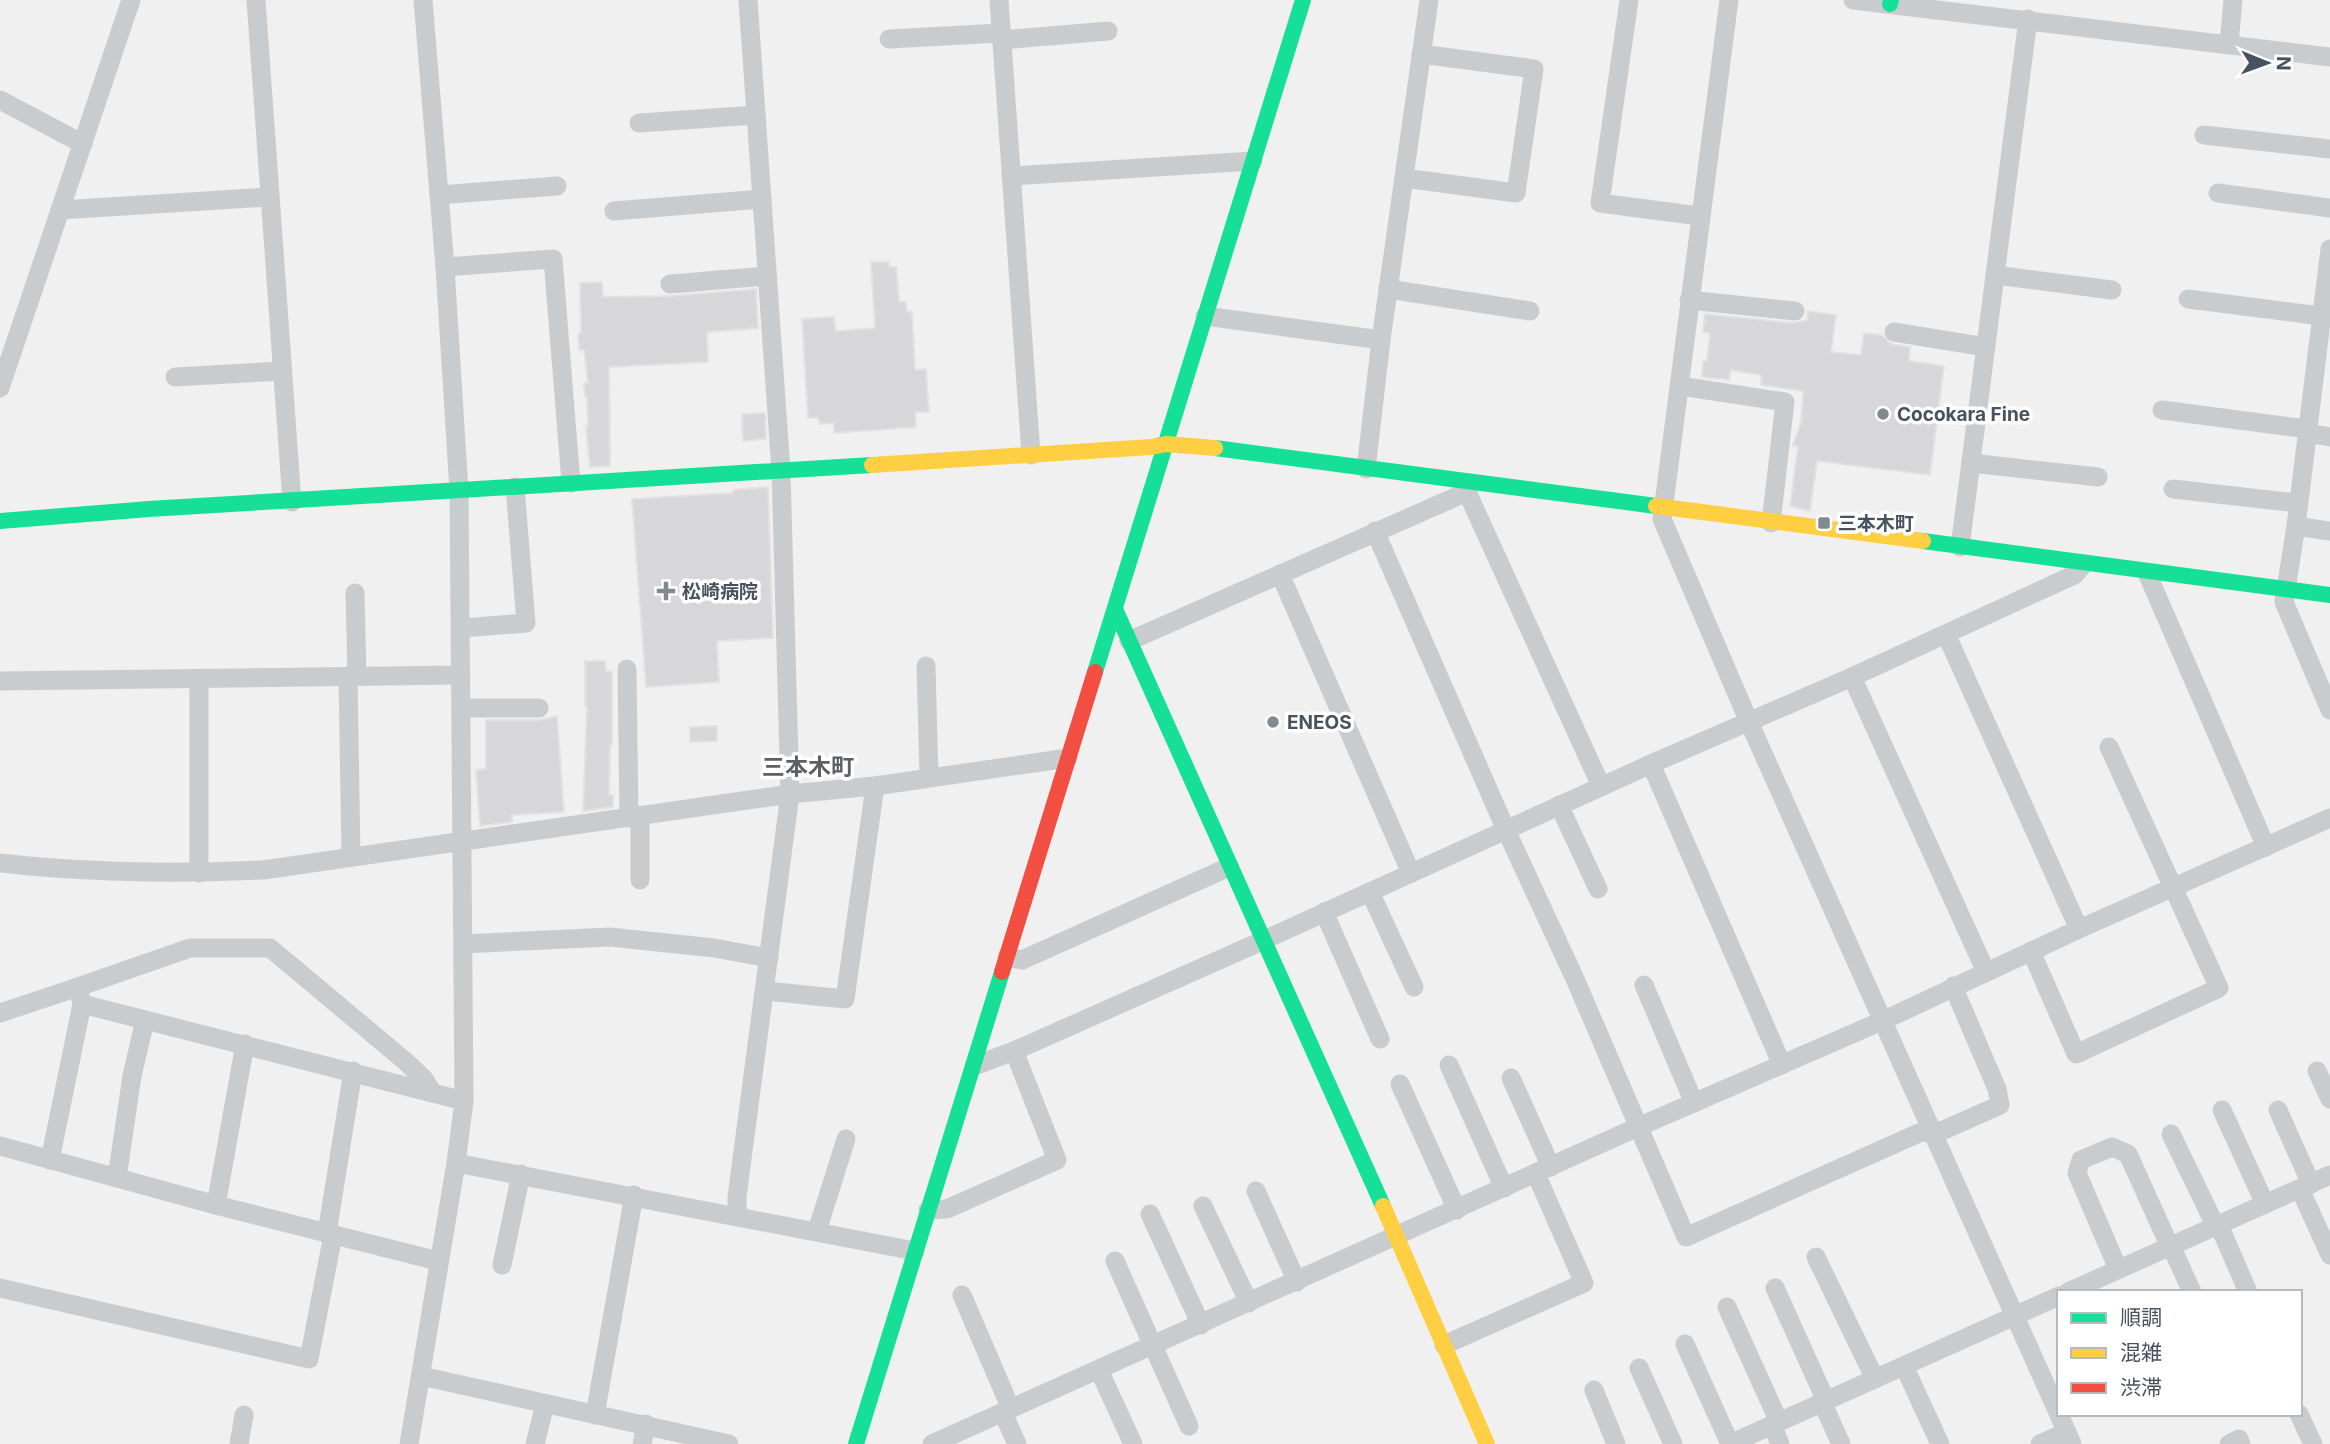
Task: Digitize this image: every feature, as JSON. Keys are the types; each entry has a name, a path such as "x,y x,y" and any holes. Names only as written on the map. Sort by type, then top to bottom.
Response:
{"street":[{"path":"0,388 131,0"},
{"path":"256,0 292,502"},
{"path":"409,1444 464,1101 459,491 445,267 423,0"},
{"path":"737,1215 737,1197 790,794 781,471 748,0"},
{"path":"999,0 1031,455"},
{"path":"856,1444 1303,0"},
{"path":"1366,469 1381,340 1429,0"},
{"path":"1629,0 1600,203 1699,216"},
{"path":"1729,0 1699,216 1680,386 1661,508 1662,519 1749,722 2057,1412"},
{"path":"1853,0 1890,2 2330,57"},
{"path":"2229,44 2233,0"},
{"path":"1960,547 2028,19"},
{"path":"889,39 1108,32"},
{"path":"1404,178 1516,193 1534,69 1421,54"},
{"path":"0,100 83,144"},
{"path":"639,123 756,115"},
{"path":"2204,135 2330,149"},
{"path":"1011,176 1253,161"},
{"path":"439,195 557,186"},
{"path":"2218,193 2330,208"},
{"path":"60,210 269,198"},
{"path":"614,211 762,199"},
{"path":"2330,249 2296,526 2284,589 2284,602 2330,710"},
{"path":"445,267 553,259 571,483"},
{"path":"1995,275 2112,290"},
{"path":"670,284 767,276"},
{"path":"1388,289 1530,311"},
{"path":"2188,299 2323,323"},
{"path":"1689,300 1795,311"},
{"path":"1205,316 1381,340"},
{"path":"1894,332 1986,347"},
{"path":"175,377 282,371"},
{"path":"1680,386 1785,402 1771,523"},
{"path":"2162,410 2307,431 2330,437"},
{"path":"0,521 149,509 781,471 1166,444 1366,469 1468,488 1661,508 2330,595"},
{"path":"1971,463 2098,477"},
{"path":"461,628 526,623 515,487"},
{"path":"1129,641 1468,488"},
{"path":"1468,488 1601,786"},
{"path":"2174,489 2297,502"},
{"path":"2296,526 2330,531"},
{"path":"1375,531 1506,830 1575,979 1686,1237 1919,1133 1944,1130 2000,1105 1997,1089 1953,986"},
{"path":"974,1066 1014,1051 1601,786 1852,677 2074,575 2084,564"},
{"path":"2147,573 2266,847"},
{"path":"1280,574 1411,873"},
{"path":"351,856 355,593"},
{"path":"1115,609 1487,1444"},
{"path":"1946,634 2079,929"},
{"path":"926,666 929,777"},
{"path":"627,669 640,880"},
{"path":"0,681 461,675"},
{"path":"1852,677 1986,972"},
{"path":"199,873 200,679"},
{"path":"461,708 539,708"},
{"path":"2031,951 2076,1054 2219,988 2109,747"},
{"path":"0,863 56,870 199,873 263,870 790,794 875,786 1068,758"},
{"path":"1651,764 1782,1065"},
{"path":"766,991 845,999 875,786"},
{"path":"1559,805 1598,889"},
{"path":"932,1444 1882,1021 1953,986 2330,818"},
{"path":"1007,957 1022,960 1229,867"},
{"path":"1370,892 1414,988"},
{"path":"1324,912 1380,1039"},
{"path":"463,944 610,937 714,948 769,958"},
{"path":"0,1013 80,995 190,948 270,948 405,1061 424,1079 432,1092"},
{"path":"1644,985 1694,1103"},
{"path":"80,995 145,1020 464,1101"},
{"path":"50,1160 80,995"},
{"path":"117,1178 132,1076 145,1020"},
{"path":"216,1205 245,1044"},
{"path":"928,1210 947,1209 1057,1160 1014,1051"},
{"path":"1449,1065 1504,1188"},
{"path":"0,1287 309,1359 353,1071"},
{"path":"2317,1071 2330,1099"},
{"path":"1444,1345 1584,1283 1511,1077"},
{"path":"1400,1084 1457,1210"},
{"path":"2222,1110 2266,1204"},
{"path":"2278,1110 2330,1255"},
{"path":"2171,1134 2247,1290"},
{"path":"817,1231 846,1139"},
{"path":"0,1146 216,1205 438,1261"},
{"path":"2118,1269 2077,1174 2081,1160 2112,1147 2128,1154 2191,1290"},
{"path":"456,1163 915,1251"},
{"path":"502,1265 521,1174"},
{"path":"2072,1290 2330,1175"},
{"path":"1256,1191 1297,1282"},
{"path":"595,1415 634,1195"},
{"path":"1203,1206 1249,1303"},
{"path":"1150,1214 1201,1325"},
{"path":"1816,1257 1875,1379"},
{"path":"1115,1261 1188,1426"},
{"path":"1775,1288 1841,1444"},
{"path":"962,1295 1017,1444"},
{"path":"1685,1345 1730,1444 2057,1297"},
{"path":"1727,1307 1775,1423 1780,1444"},
{"path":"1904,1366 1940,1444"},
{"path":"1639,1368 1673,1444"},
{"path":"1099,1370 1133,1444"},
{"path":"421,1376 729,1444"},
{"path":"1594,1390 1616,1444"},
{"path":"535,1444 545,1404"},
{"path":"239,1444 244,1415"},
{"path":"2040,1444 2069,1438 2059,1416"},
{"path":"2300,1416 2313,1444"},
{"path":"642,1444 646,1424"},
{"path":"2229,1444 2239,1439 2241,1444"}],"building":[{"path":"871,262 889,262 889,267 896,267 899,301 906,302 907,311 912,312 915,370 926,369 929,412 915,412 916,427 834,433 834,423 820,424 818,418 808,418 802,319 834,317 836,331 875,328"},
{"path":"602,282 603,297 671,296 756,289 758,328 707,332 708,362 609,367 610,466 590,467 584,383 588,383 584,350 579,350 578,334 581,333 580,283"},
{"path":"1808,311 1836,315 1831,352 1861,355 1864,333 1882,335 1891,344 1910,347 1909,361 1944,366 1930,475 1817,461 1810,511 1790,506 1798,446 1793,446 1801,422 1803,391 1761,385 1761,375 1731,370 1729,380 1702,377 1710,333 1703,332 1705,314 1794,323 1807,320"},
{"path":"765,413 766,439 743,441 742,414"},
{"path":"768,487 773,638 717,641 719,682 646,687 632,499 733,493 733,490"},
{"path":"585,661 605,661 606,671 612,671 609,795 613,795 613,807 583,811 587,706"},
{"path":"557,716 564,812 512,815 512,822 480,826 476,770 486,769 486,720 539,720"},
{"path":"717,726 717,741 690,742 690,727"}],"traffic: fast":[{"path":"1095,672 1303,0"},
{"path":"1890,4 1891,0"},
{"path":"1215,448 1656,506"},
{"path":"0,521 149,509 872,465"},
{"path":"1923,541 2330,595"},
{"path":"1115,609 1383,1206"},
{"path":"856,1444 1002,972"}],"traffic: slow":[{"path":"872,465 1166,444 1215,448"},
{"path":"1656,506 1923,541"},
{"path":"1383,1206 1487,1444"}],"traffic: jam":[{"path":"1002,972 1095,672"}],"place":[{"name":"Cocokara Fine","path":"1883,414"},
{"name":"三本木町","path":"1824,523"},
{"name":"松崎病院","path":"666,591"},
{"name":"ENEOS","path":"1273,722"}],"district":[{"name":"三本木町","path":"808,767"}]}
